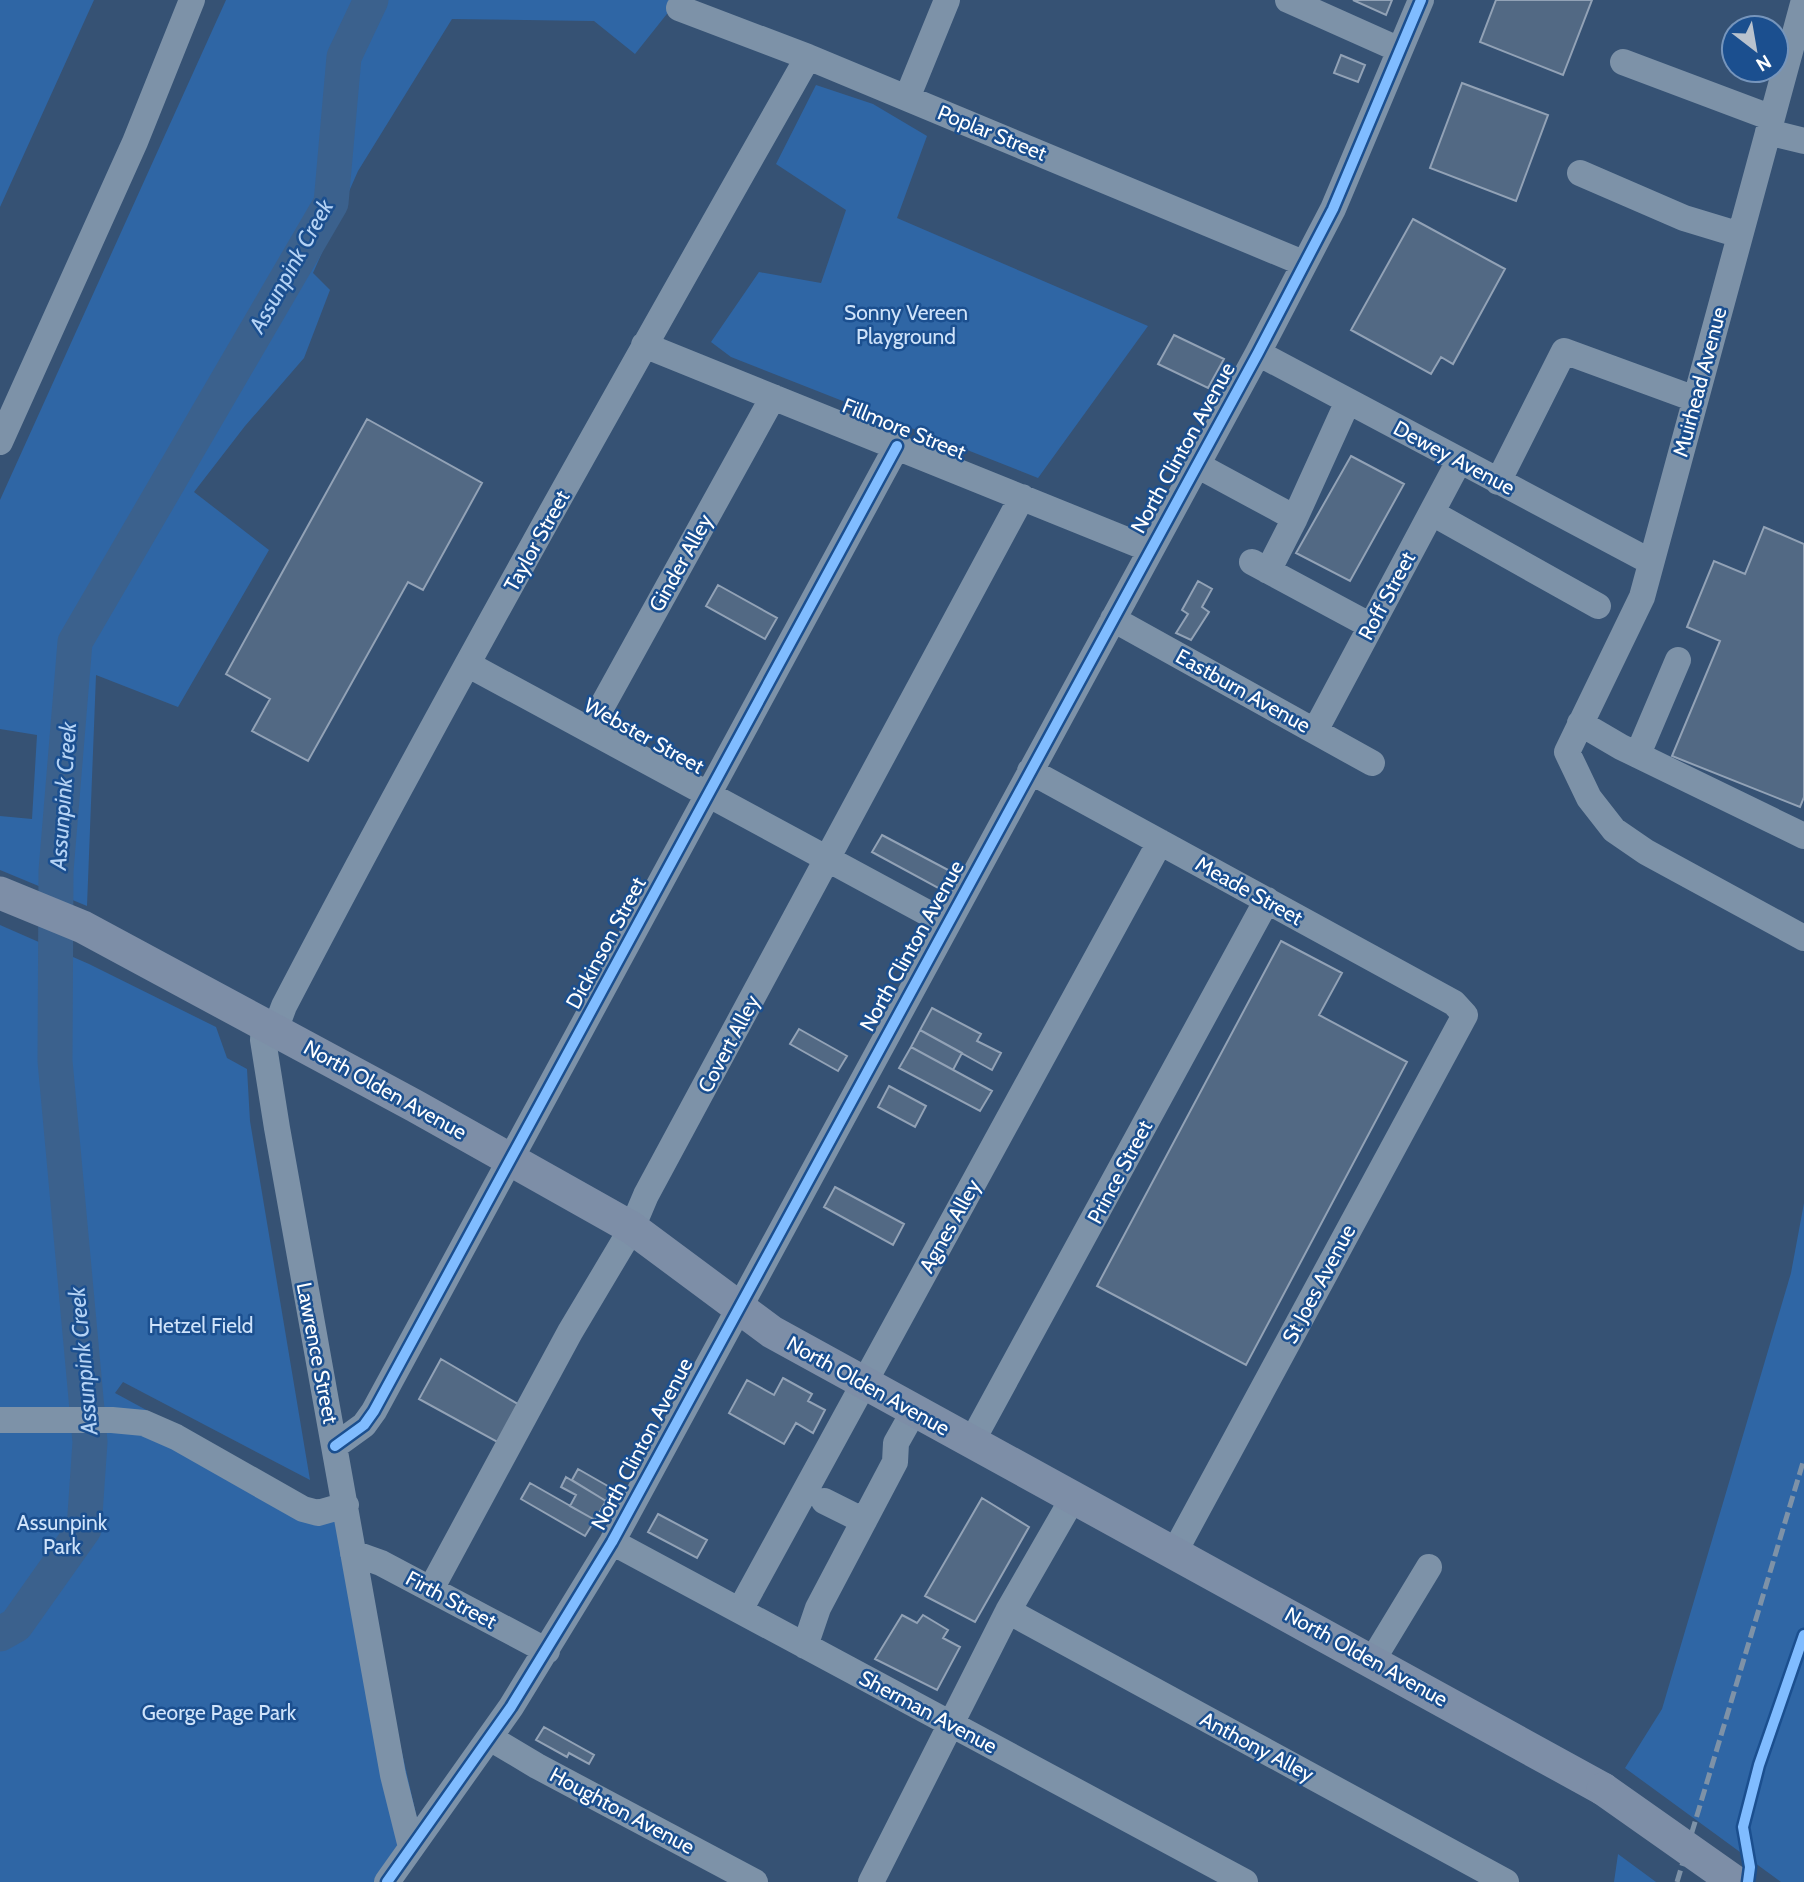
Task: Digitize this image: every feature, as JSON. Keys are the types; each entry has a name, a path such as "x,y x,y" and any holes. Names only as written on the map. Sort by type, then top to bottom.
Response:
{"main road":[{"name":"North Olden Avenue","path":"7,895 83,927 269,1026 632,1228 772,1332 1603,1789 1735,1882"}],"street":[{"path":"0,442 135,142 192,0"},
{"path":"907,98 947,0"},
{"path":"1288,0 1400,50"},
{"name":"North Clinton Avenue","path":"387,1882 490,1738 547,1651 612,1542 737,1306 1258,353 1333,209 1421,0"},
{"name":"Muirhead Avenue","path":"1804,0 1643,597 1567,752 1589,798 1614,830 1646,852 1804,938"},
{"name":"Poplar Street","path":"678,8 808,57 1303,263"},
{"name":"Taylor Street","path":"269,1026 299,976 644,345 808,57"},
{"path":"1623,62 1804,141"},
{"path":"1580,173 1684,218 1740,236"},
{"name":"Fillmore Street","path":"644,345 1149,549"},
{"path":"1498,482 1563,351 1695,399"},
{"name":"Dewey Avenue","path":"1258,353 1651,562"},
{"name":"Ginder Alley","path":"590,728 773,397"},
{"path":"1348,401 1296,518 1260,567 1371,626"},
{"name":"Dickinson Street","path":"335,1446 364,1424 374,1411 897,446"},
{"name":"Roff Street","path":"1315,731 1459,461"},
{"path":"1197,466 1296,518"},
{"name":"Covert Alley","path":"431,1589 570,1332 632,1228 646,1195 1022,497"},
{"path":"1432,513 1598,606"},
{"name":"Eastburn Avenue","path":"1113,619 1372,763"},
{"path":"1638,754 1678,660"},
{"name":"Webster Street","path":"469,665 590,728 946,923"},
{"path":"1580,723 1804,836"},
{"name":"Meade Street","path":"1030,771 1454,1003 1465,1015"},
{"name":"Agnes Alley","path":"740,1610 1160,842"},
{"name":"Prince Street","path":"971,1443 1267,900"},
{"name":"St Joes Avenue","path":"1174,1553 1465,1015"},
{"name":"Lawrence Street","path":"269,1026 270,1084 393,1775 411,1847"},
{"path":"805,1646 818,1608 895,1462 896,1443 915,1411"},
{"path":"0,1420 112,1420 154,1426 303,1509 318,1513 346,1505"},
{"path":"871,1882 1009,1611 1073,1498"},
{"path":"824,1501 864,1521"},
{"name":"Sherman Avenue","path":"612,1542 1245,1882"},
{"name":"Firth Street","path":"353,1553 381,1563 547,1651"},
{"path":"1373,1661 1429,1567"},
{"name":"Anthony Alley","path":"1009,1611 1506,1882"},
{"name":"Houghton Avenue","path":"490,1738 537,1766 755,1882"}],"green space":[{"path":"0,0 94,0 0,207"},
{"path":"226,0 678,0 635,54 594,21 452,19 358,171 313,273 330,290 304,358 245,426 194,492 269,550 178,707 96,675 87,906 0,870 0,816 32,819 37,735 0,729 0,500"},
{"name":"Sonny Vereen Playground","path":"816,85 873,104 927,136 897,218 1148,326 1038,478 731,357 711,342 759,272 821,283 846,210 776,164"},
{"path":"0,925 89,964 216,1027 227,1058 247,1069 250,1121 310,1480 123,1382 115,1393 349,1520 421,1836 389,1882 0,1882"},
{"path":"1804,1203 1804,1882 1781,1882 1625,1768 1662,1709 1791,1273"},
{"path":"1618,1854 1656,1882 1614,1882"}],"building":[{"path":"1353,0 1392,0 1386,15"},
{"path":"1496,0 1592,0 1563,75 1480,42"},
{"path":"1341,55 1365,65 1358,82 1334,73"},
{"path":"1462,83 1548,115 1516,201 1430,168"},
{"path":"1413,219 1505,269 1453,364 1441,357 1431,374 1351,330"},
{"path":"1174,335 1224,359 1208,388 1158,364"},
{"path":"367,419 482,483 423,590 408,582 308,761 252,731 270,699 226,674"},
{"path":"1351,456 1404,484 1350,581 1296,553"},
{"path":"1764,527 1804,544 1804,797 1800,807 1672,756 1720,641 1687,627 1714,561 1745,574"},
{"path":"1198,581 1212,589 1202,607 1209,612 1191,640 1176,633 1188,614 1182,610"},
{"path":"718,585 777,618 765,639 706,606"},
{"path":"882,835 950,871 940,889 872,852"},
{"path":"1281,941 1342,973 1319,1015 1407,1062 1246,1365 1097,1286"},
{"path":"932,1008 981,1034 977,1041 1001,1053 992,1070 920,1030"},
{"path":"799,1029 847,1056 838,1071 790,1044"},
{"path":"920,1030 962,1053 953,1070 911,1047"},
{"path":"911,1047 992,1091 980,1111 899,1068"},
{"path":"889,1086 926,1106 915,1127 878,1107"},
{"path":"835,1187 904,1224 893,1245 824,1207"},
{"path":"441,1359 523,1407 501,1444 419,1399"},
{"path":"783,1378 812,1394 808,1401 825,1410 813,1433 796,1423 784,1444 729,1413 747,1380 774,1395"},
{"path":"578,1469 613,1489 606,1501 572,1480"},
{"path":"566,1477 606,1501 595,1520 570,1506 576,1495 561,1487"},
{"path":"530,1483 595,1520 585,1536 521,1499"},
{"path":"982,1498 1029,1527 975,1622 925,1596"},
{"path":"658,1514 707,1540 697,1558 648,1532"},
{"path":"902,1615 917,1623 923,1615 948,1630 943,1638 960,1647 937,1690 875,1659"},
{"path":"544,1727 594,1755 589,1764 569,1753 567,1757 536,1740"}],"waterway":[{"name":"Assunpink Creek","path":"0,1634 16,1625 84,1529 90,1442 55,1061 56,871 75,642 331,203 344,57 371,0"}],"railway":[{"path":"1677,1882 1804,1459"}],"cycle path":[{"path":"387,1882 511,1707 612,1542 1258,353 1333,209 1421,0"},
{"path":"335,1446 364,1425 374,1411 897,446"},
{"path":"1748,1882 1750,1867 1743,1827 1759,1765 1804,1635"}],"park label":[{"name":"Hetzel Field","path":"201,1326"},
{"name":"Assunpink Park","path":"62,1535"},
{"name":"George Page Park","path":"219,1713"}]}
